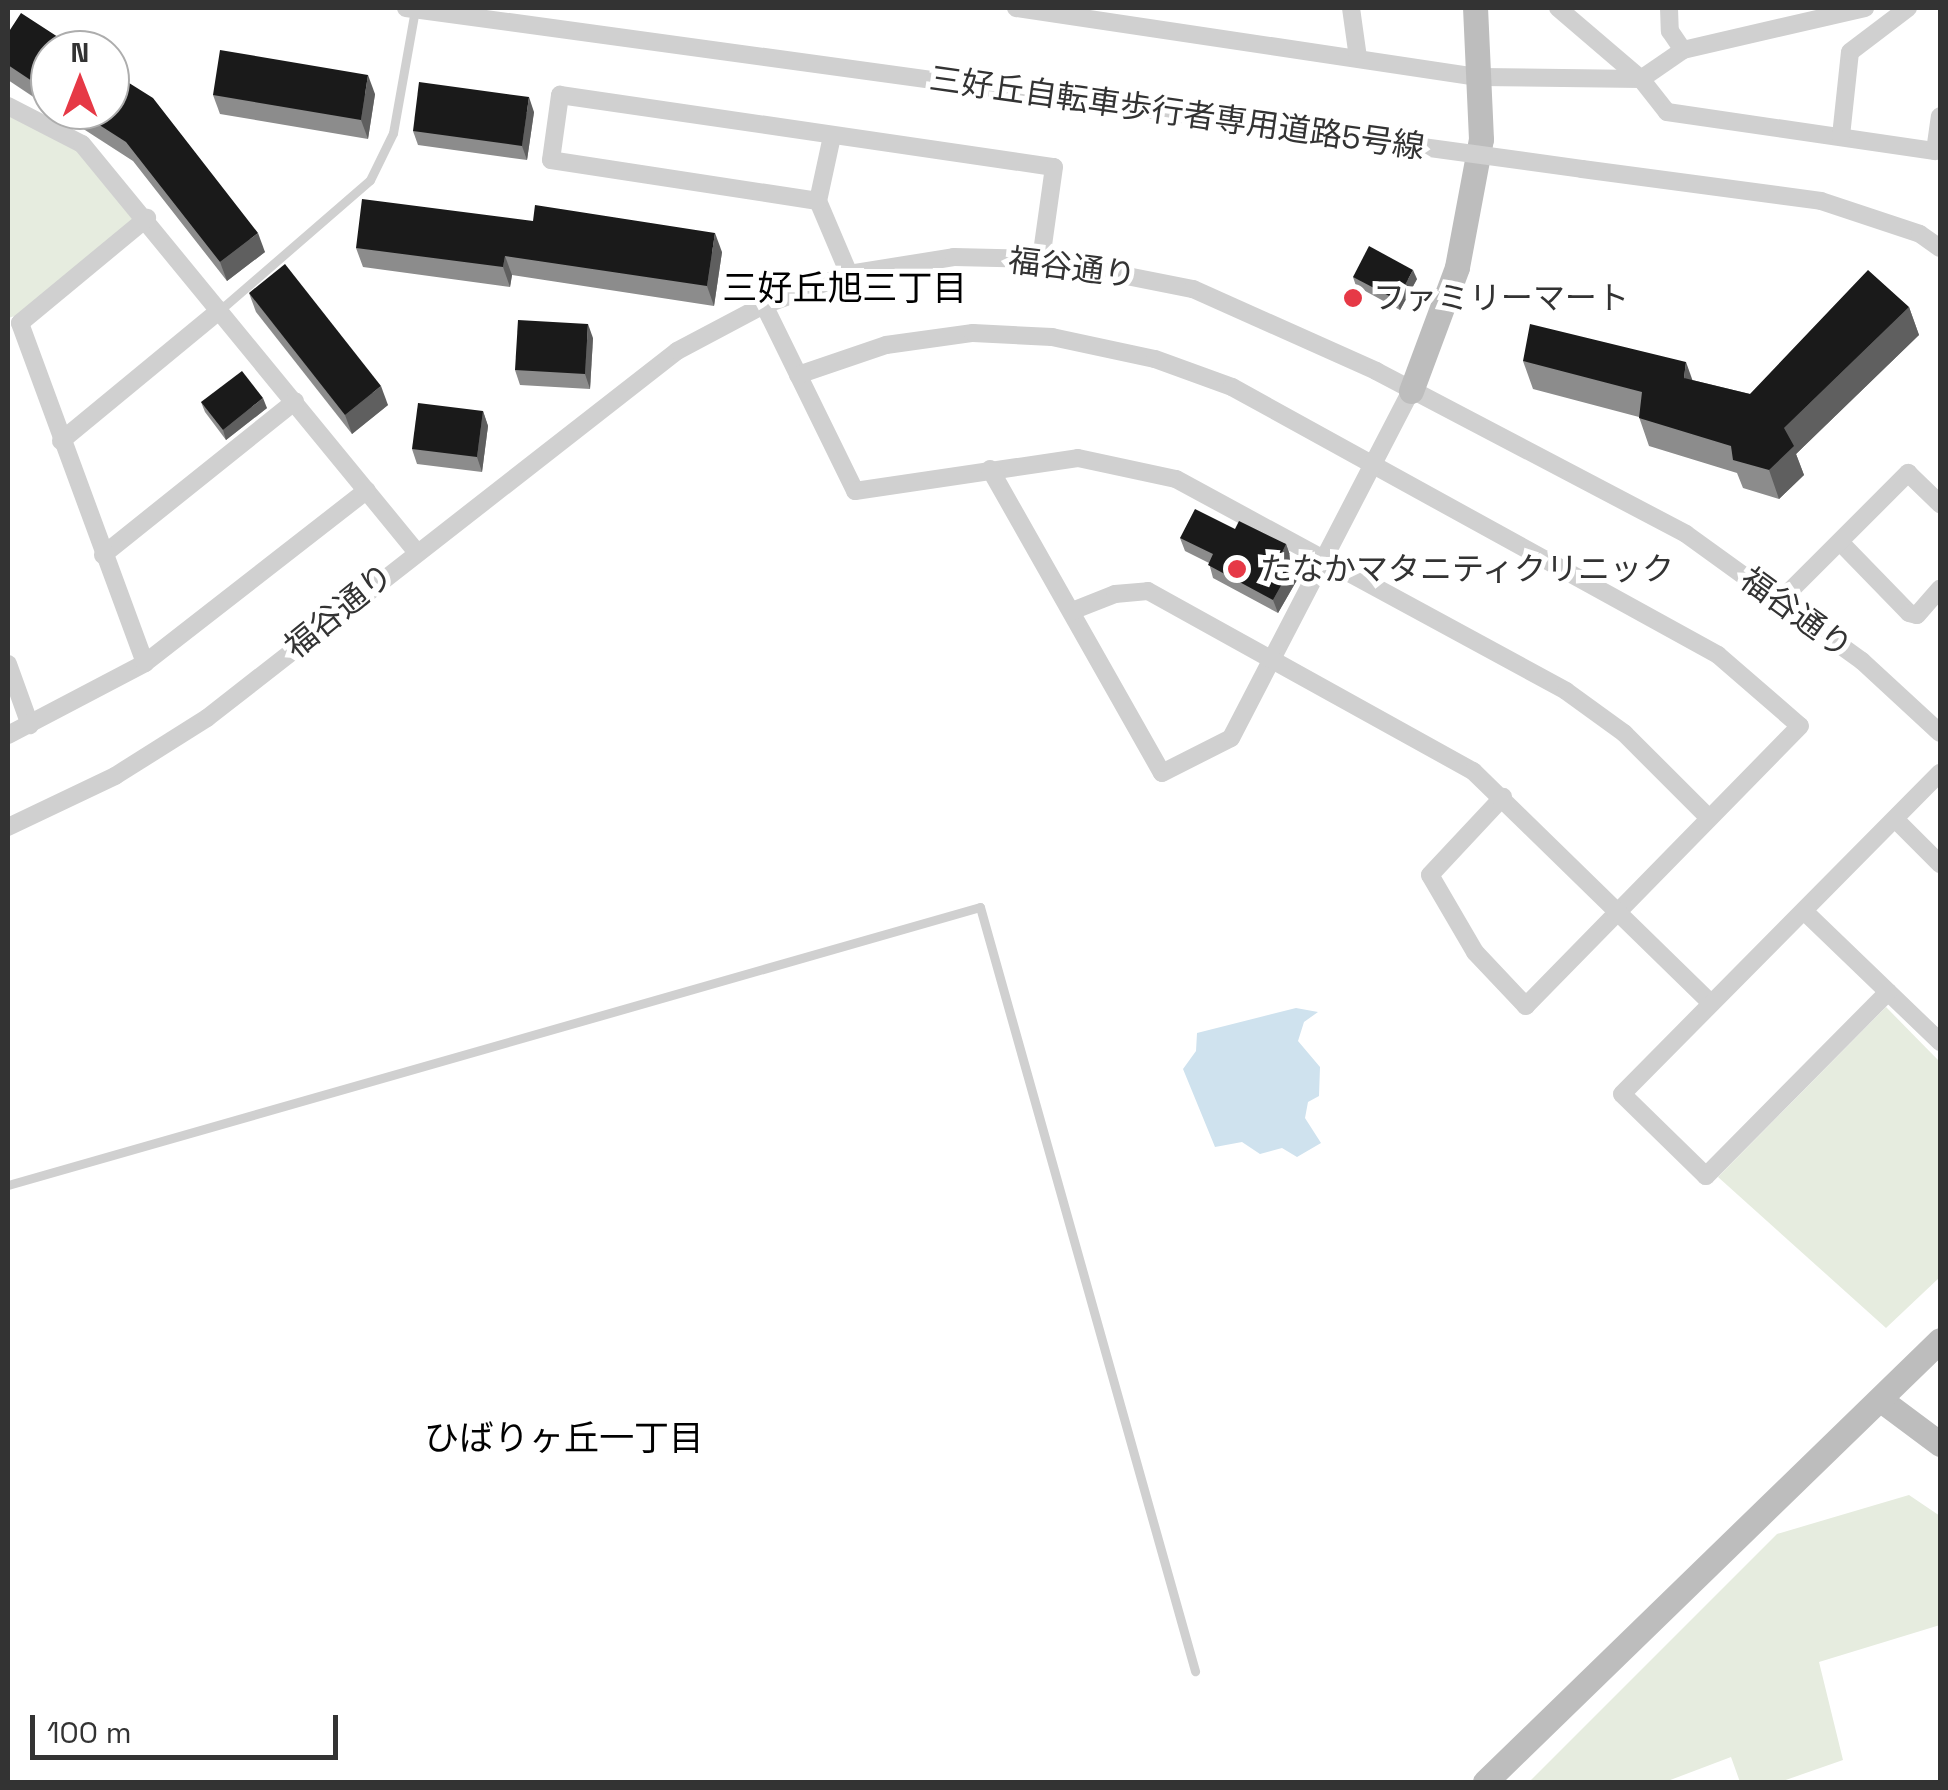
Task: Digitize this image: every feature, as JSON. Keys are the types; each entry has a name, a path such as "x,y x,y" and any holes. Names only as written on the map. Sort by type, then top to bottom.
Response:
{"street":[{"name":"三好丘自転車歩行者専用道路5号線","path":"411,8 1821,201 1920,234 1940,248"},
{"path":"1016,8 1480,77 1641,79 1683,50 1864,8"},
{"path":"1351,8 1358,58"},
{"path":"990,469 1162,772 1231,738 1375,471 1411,391 1457,267 1481,139 1475,8"},
{"path":"1558,8 1641,79 1667,112 1936,151 1940,116"},
{"path":"1669,8 1670,31 1683,50"},
{"path":"1842,136 1850,52 1908,8"},
{"path":"818,202 551,160 560,95 1054,167 1042,259"},
{"path":"8,106 82,144 147,218 415,550"},
{"path":"832,136 818,202 848,274"},
{"path":"145,664 20,323 147,218"},
{"name":"福谷通り","path":"8,828 115,776 207,718 415,550 677,351 764,305 848,274 954,257 1042,259 1193,289 1411,391 1686,534 1782,600 1940,734"},
{"path":"764,305 855,491 1078,458 1130,466 1212,496 1325,564 1566,691 1624,733 1708,817"},
{"path":"61,441 220,310"},
{"path":"798,375 886,345 973,333 1052,337 1155,359 1232,387 1375,471 1718,655 1800,726 1526,1006 1476,952 1430,875 1504,797"},
{"path":"103,555 295,401"},
{"path":"1782,600 1908,473 1940,504"},
{"path":"8,735 145,664 367,490"},
{"path":"1840,542 1909,613 1917,616 1940,589"},
{"path":"1072,611 1115,594 1148,591 1473,771 1504,797 1710,1002"},
{"path":"8,664 30,725"},
{"path":"1888,992 1706,1176 1622,1094 1940,773"},
{"path":"1896,820 1940,864"},
{"path":"1804,911 1940,1042"},
{"path":"1485,1782 1940,1340"},
{"path":"1881,1400 1940,1444"}],"lane":[{"path":"220,310 370,180 393,133 411,8"},
{"path":"8,1185 980,908 1195,1671"}],"shaded area":[{"path":"8,115 30,124 30,130 44,130 76,143 146,211 22,314 8,318"},
{"path":"1886,1007 1940,1062 1940,1277 1886,1328 1718,1177"},
{"path":"1909,1495 1940,1516 1940,1625 1819,1662 1843,1760 1780,1782 1740,1782 1731,1757 1665,1782 1529,1782 1777,1534"}],"water":[{"path":"1296,1008 1318,1012 1304,1022 1298,1041 1320,1067 1319,1096 1308,1102 1305,1118 1321,1143 1297,1157 1282,1148 1260,1154 1242,1142 1215,1147 1183,1069 1196,1051 1197,1033"}],"building":[{"path":"21,13 47,30 30,30 30,80 8,65 8,33"},
{"path":"220,50 368,75 361,120 213,95"},
{"path":"419,82 529,97 522,146 413,131"},
{"path":"130,84 153,98 258,233 220,262 126,142 107,130 130,130"},
{"path":"362,199 533,221 535,205 715,233 707,286 505,256 503,267 356,248"},
{"path":"1369,246 1413,270 1397,300 1353,277"},
{"path":"285,264 381,386 345,415 249,293"},
{"path":"1868,270 1909,307 1784,428 1794,446 1769,470 1733,460 1731,446 1639,418 1642,392 1523,361 1530,324 1686,362 1684,378 1750,394"},
{"path":"518,320 588,324 585,374 515,370"},
{"path":"242,371 263,398 223,430 201,402"},
{"path":"418,403 483,411 477,457 412,449"},
{"path":"1195,509 1235,529 1239,521 1286,544 1279,559 1292,566 1273,600 1208,565 1213,554 1180,538"}],"place":[{"name":"ファミリーマート","path":"1353,298"},
{"name":"たなかマタニティクリニック","path":"1237,569"}],"district":[{"name":"三好丘旭三丁目","path":"845,288"},
{"name":"ひばりヶ丘一丁目","path":"564,1438"}]}
